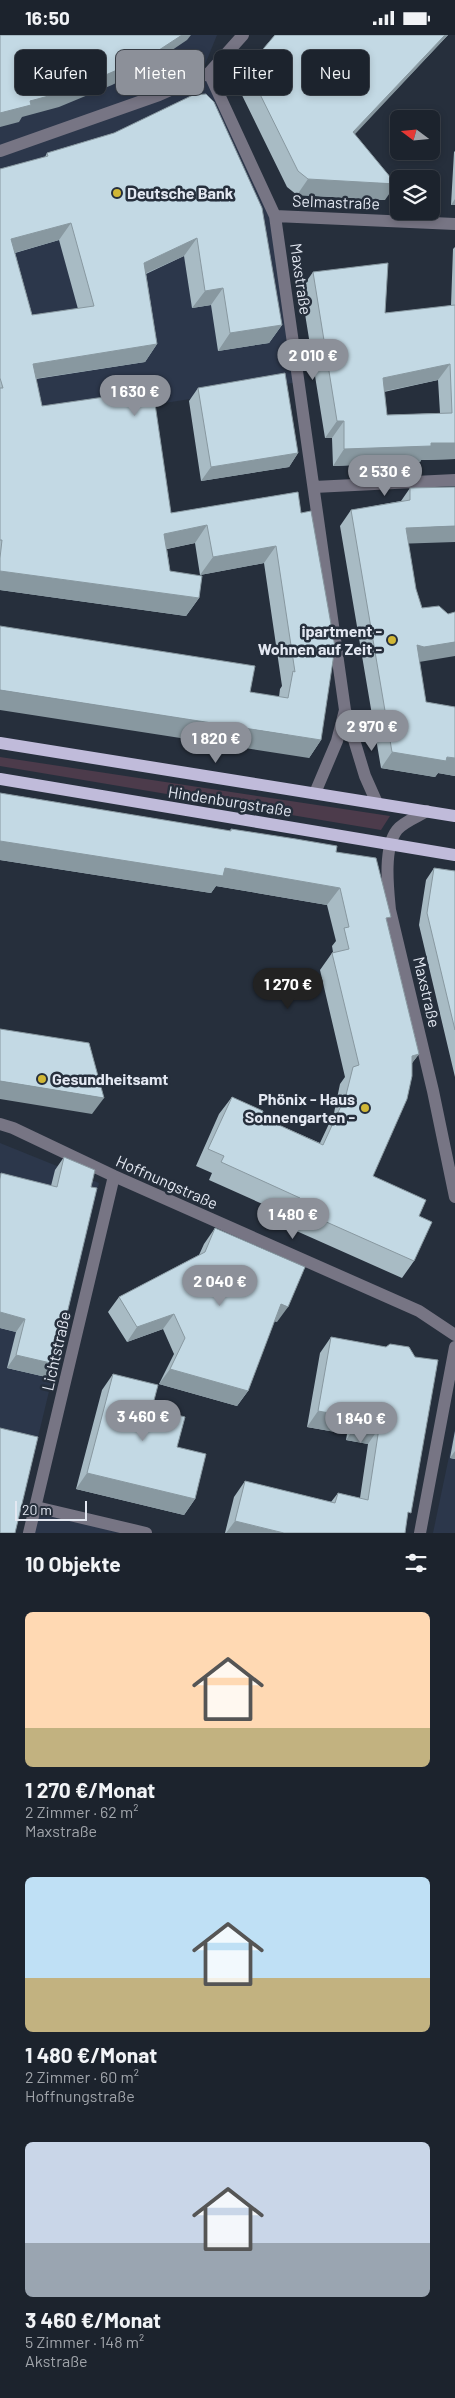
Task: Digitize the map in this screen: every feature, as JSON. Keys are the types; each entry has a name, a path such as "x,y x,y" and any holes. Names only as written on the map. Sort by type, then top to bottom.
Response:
{"main road":[{"name":"Hindenburgstraße","path":"0,743 455,816"},
{"name":"Hindenburgstraße","path":"0,779 455,855"}],"street":[{"path":"0,151 160,95 209,73 243,35"},
{"name":"Maxstraße","path":"209,73 275,216 345,710 365,776 377,803"},
{"name":"Selmastraße","path":"275,216 455,224"},
{"path":"314,487 455,480"},
{"name":"Maxstraße","path":"314,793 337,741 345,710"},
{"name":"Maxstraße","path":"427,811 398,829 391,845 387,881 390,910 433,1091 455,1197"},
{"name":"Hoffnungstraße","path":"0,1124 13,1128 114,1176 419,1311 455,1335"},
{"name":"Lichtstraße","path":"29,1533 114,1176"},
{"path":"420,1533 455,1347"},
{"path":"36,1507 146,1533"}],"shaded area":[{"path":"0,35 217,35 204,67 204,50 116,50 116,95 204,95 204,74 207,76 214,95 216,95 273,217 299,382 30,424 0,404"},
{"path":"0,757 390,816 381,830 0,766"},
{"path":"0,1143 99,1183 15,1533 0,1533"},
{"path":"455,1428 455,1533 433,1533"},
{"path":"39,1514 126,1533 33,1533"}],"building":[{"path":"0,35 182,35 159,50 116,50 116,70 106,75 106,50 15,50 15,95 52,95 30,101 31,105 0,113"},
{"path":"275,35 445,35 353,132 390,177 390,184 308,179 298,171 260,95 292,95 292,50 262,50"},
{"path":"206,94 214,102 262,208 282,325 230,333 223,288 205,291 197,238 144,263 157,344 33,364 42,406 153,390 171,513 298,492 301,513 311,511 335,647 321,740 0,690 0,626 255,666 250,692 288,698 293,671 295,672 276,546 213,557 207,525 164,534 170,571 202,576 199,598 0,571 2,540 0,540 0,388 3,388 0,378 0,169 48,156 47,153 114,133 193,95","holes":["71,223 94,306 32,315 11,239"]},
{"path":"388,263 385,313 455,305 455,443 431,443 431,446 344,449 344,421 337,421 313,272","holes":["450,364 452,413 387,415 383,378"]},
{"path":"285,373 298,453 211,467 198,388"},
{"path":"455,487 455,526 406,528 416,589 422,608 439,606 448,614 455,612 455,642 424,647 417,645 426,702 455,707 455,758 447,757 446,761 392,752 351,510 410,500 410,488"},
{"path":"0,793 231,831 231,829 337,846 336,852 376,858 391,917 386,918 419,1054 412,1056 412,1076 407,1099 373,1176 426,1200 419,1216 432,1222 414,1261 295,1208 300,1198 221,1162 224,1156 208,1149 232,1097 263,1111 261,1117 323,1145 346,1095 353,1067 359,1065 332,953 349,949 344,928 349,927 340,888 225,868 223,876 0,841"},
{"path":"434,868 455,871 455,1030 427,913"},
{"path":"0,1029 89,1043 104,1098 0,1081"},
{"path":"64,1157 95,1170 91,1187 97,1188 55,1364 16,1355 25,1319 0,1312 0,1179 1,1173 57,1187"},
{"path":"215,1228 305,1267 288,1307 281,1304 248,1391 170,1369 185,1338 174,1314 137,1327 119,1297 205,1252"},
{"path":"331,1337 386,1347 390,1344 409,1347 415,1357 438,1360 411,1513 408,1512 405,1533 284,1533 235,1521 245,1481 335,1503 338,1493 368,1500 379,1428 357,1424 358,1418 318,1411"},
{"path":"113,1374 158,1385 152,1408 185,1417 177,1447 206,1454 195,1499 87,1473"},
{"path":"0,1428 38,1437 15,1533 0,1533"}],"place":[{"name":"Deutsche Bank","path":"117,193"},
{"name":"ipartment - Wohnen auf Zeit -","path":"392,640"},
{"name":"Gesundheitsamt","path":"42,1079"},
{"name":"Phönix - Haus Sonnengarten -","path":"365,1108"}]}
